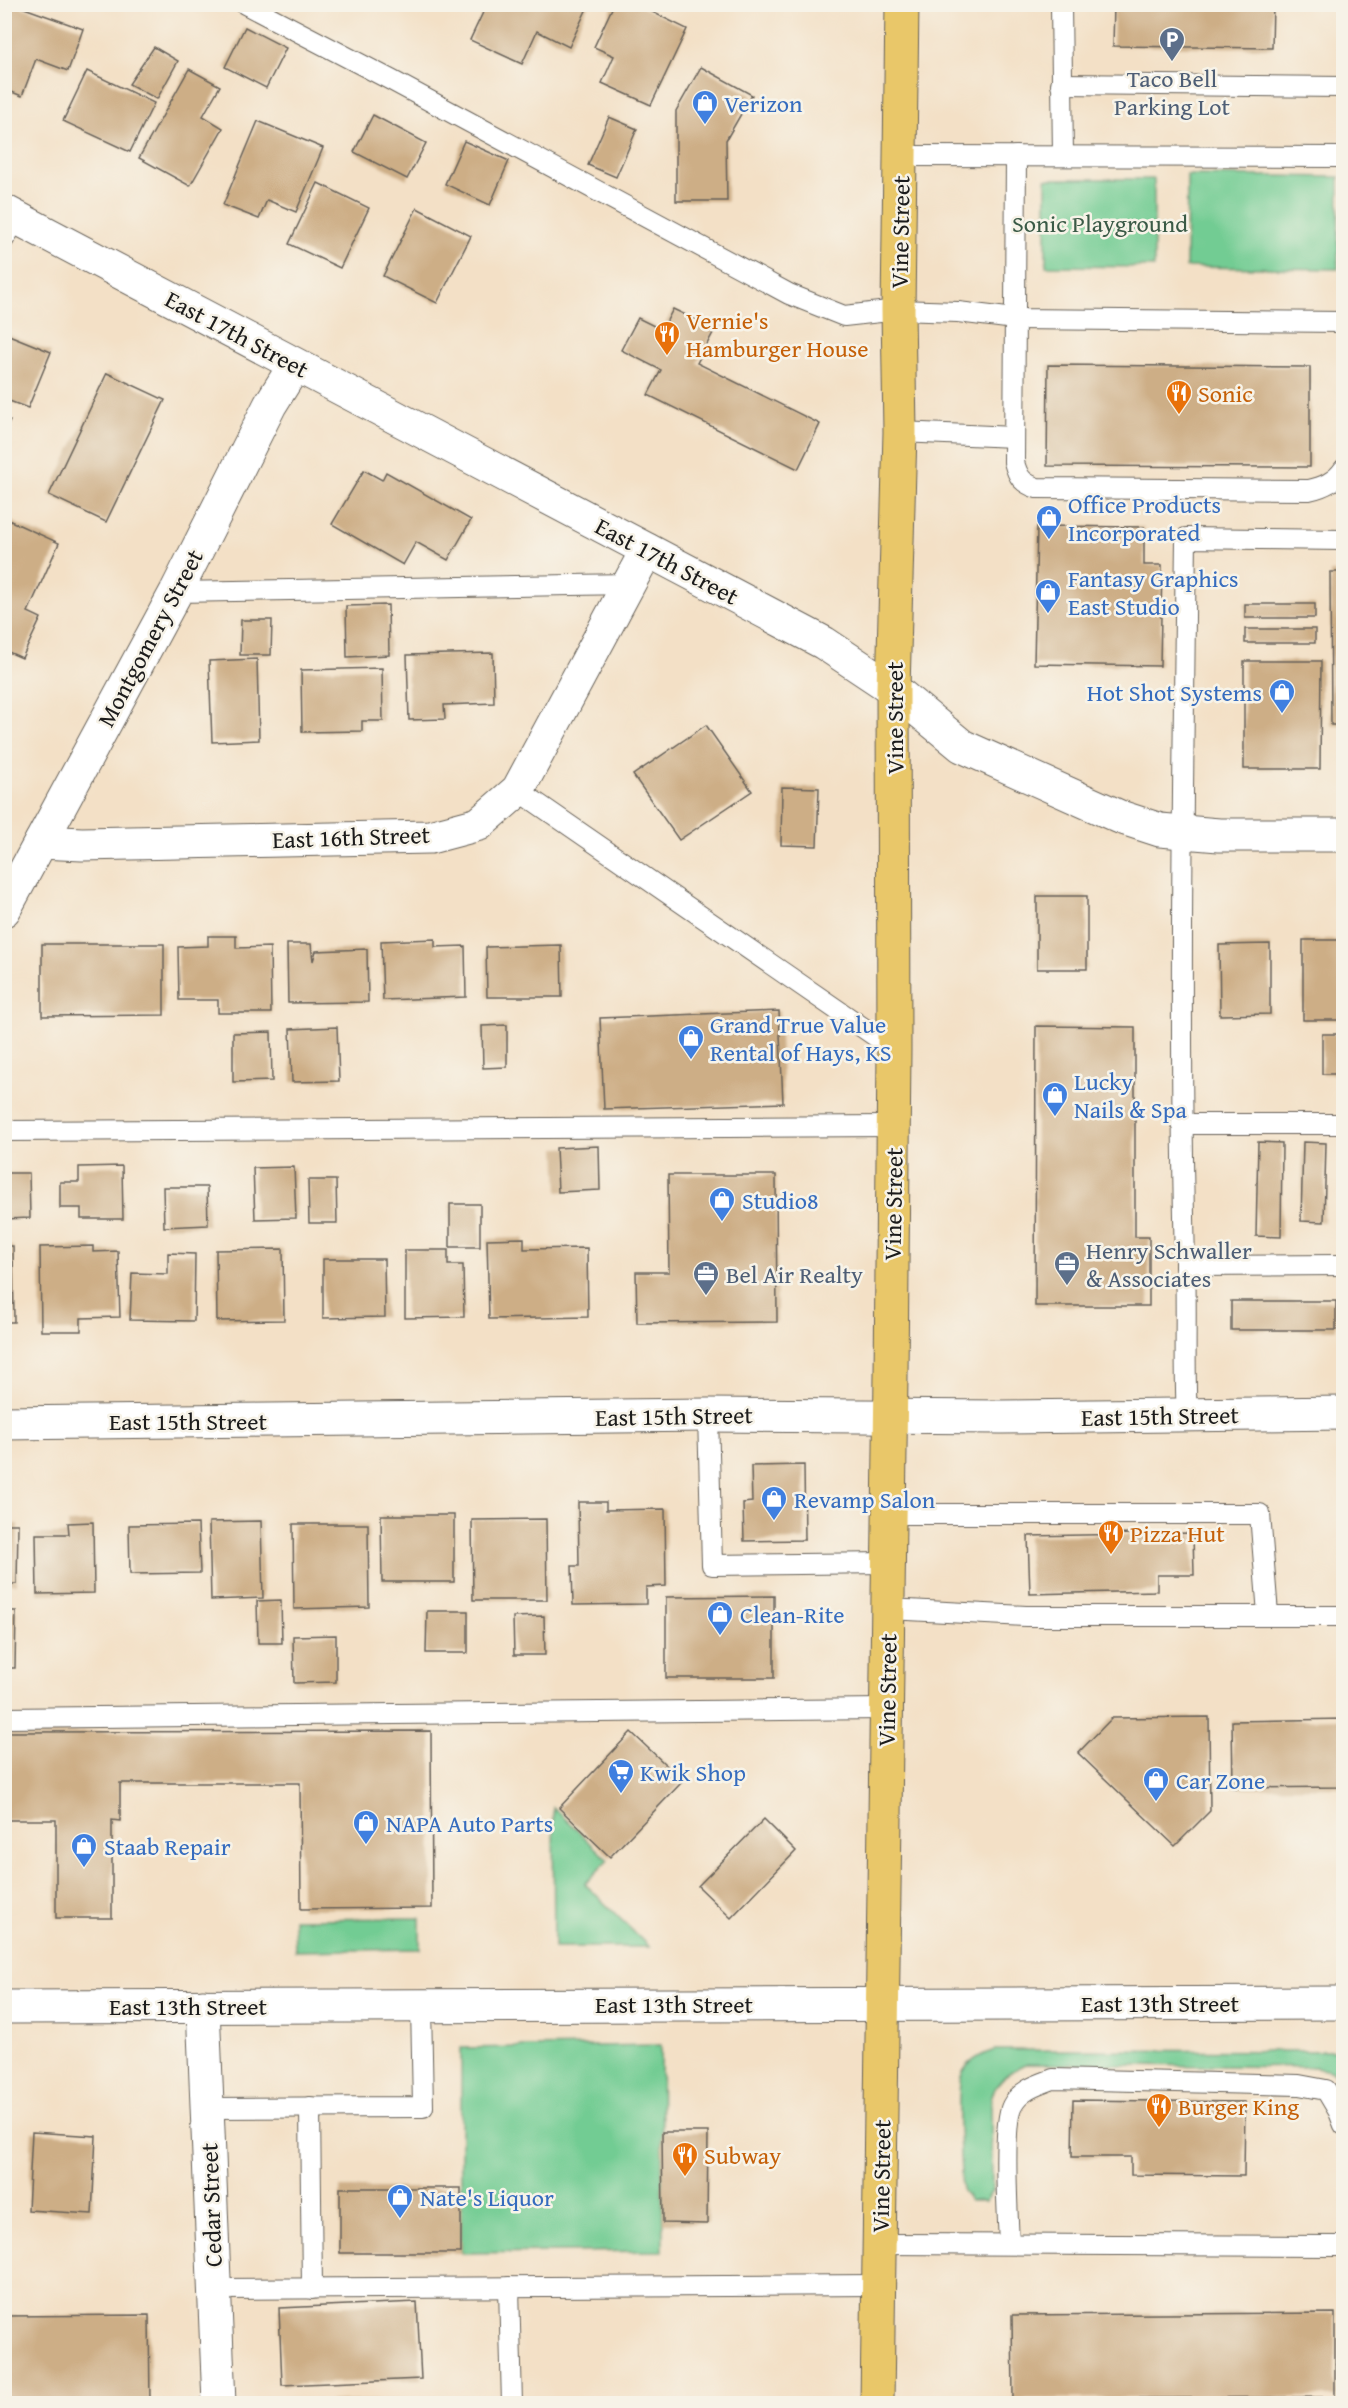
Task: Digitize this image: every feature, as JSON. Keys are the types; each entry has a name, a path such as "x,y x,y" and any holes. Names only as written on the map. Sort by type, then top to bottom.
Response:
{"main road":[{"name":"Vine Street","path":"877,2403 890,1514 894,1126 893,689 900,432 898,310 902,4"}],"street":[{"name":"East 17th Street","path":"9,223 295,365 824,643 893,689 962,746 1120,817 1160,830 1219,835 1344,835"},
{"name":"Montgomery Street","path":"4,910 176,592 270,405 295,365"},
{"name":"East 16th Street","path":"41,842 82,844 430,837 479,824 518,790 647,550"},
{"name":"East 15th Street","path":"4,1423 708,1415 1187,1416 1344,1413"},
{"name":"East 13th Street","path":"4,2007 1344,2003"},
{"name":"Cedar Street","path":"202,2006 219,2403"}],"lane":[{"path":"245,4 789,294 844,316 898,310 958,312 1015,319 1344,322"},
{"path":"1061,4 1063,156"},
{"path":"1061,84 1344,87"},
{"path":"901,156 1344,157"},
{"path":"1016,156 1014,462 1017,475 1024,483 1037,488 1309,490 1321,488 1330,483 1344,470"},
{"path":"900,432 1014,436"},
{"path":"1187,1416 1184,1375 1185,1266 1181,1124 1186,538 1344,540"},
{"path":"176,592 628,584"},
{"path":"518,790 894,1048"},
{"path":"1181,1124 1344,1124"},
{"path":"4,1131 894,1126"},
{"path":"1185,1266 1344,1265"},
{"path":"708,1415 711,1564 889,1563"},
{"path":"890,1514 1260,1514 1268,1614"},
{"path":"888,1609 1026,1616 1268,1614 1344,1616"},
{"path":"4,1718 887,1708"},
{"path":"207,2108 423,2107 421,2005"},
{"path":"1009,2244 1007,2134 1011,2107 1027,2088 1053,2079 1299,2085 1326,2090 1344,2125"},
{"path":"310,2107 312,2289"},
{"path":"880,2244 1344,2246"},
{"path":"214,2289 879,2285"},
{"path":"509,2287 512,2403"}],"green space":[{"path":"1187,175 1339,177 1338,269 1186,267"},
{"name":"Sonic Playground","path":"1046,179 1154,179 1154,267 1046,266"},
{"path":"553,1807 608,1860 585,1884 649,1947 554,1947"},
{"path":"420,1918 420,1949 295,1951 294,1919"},
{"path":"661,2045 663,2251 461,2253 461,2048"},
{"path":"995,2050 1343,2051 1343,2081 1331,2070 1315,2067 1025,2064 1004,2077 993,2092 991,2098 992,2191 986,2201 970,2201 962,2191 959,2130 960,2083 962,2074 972,2062"}],"building":[{"path":"13,4 83,29 68,71 36,59 22,96 4,89 4,28"},
{"path":"487,4 589,4 569,47 537,31 522,64 470,40"},
{"path":"614,4 636,4 687,29 651,105 602,83 614,56 594,47"},
{"path":"1114,4 1273,4 1272,48 1113,46"},
{"path":"245,27 286,48 266,88 225,67"},
{"path":"154,47 178,61 157,99 129,84"},
{"name":"Verizon","path":"701,67 752,95 726,140 727,201 676,201 676,111"},
{"path":"189,69 220,86 203,116 223,128 190,186 139,158"},
{"path":"87,71 154,103 130,152 63,121"},
{"path":"373,115 426,143 407,179 354,152"},
{"path":"609,117 637,129 616,177 588,165"},
{"path":"258,121 323,148 296,212 267,200 259,219 223,205"},
{"path":"464,141 509,161 490,205 445,184"},
{"path":"318,183 369,208 340,268 289,244"},
{"path":"417,208 471,236 437,303 383,276"},
{"path":"673,309 715,329 697,363 820,424 798,469 648,395 661,370 621,350 638,318 662,330"},
{"path":"4,333 51,352 28,408 4,399"},
{"name":"Sonic","path":"1048,365 1310,367 1310,467 1047,466"},
{"path":"107,373 165,400 106,522 49,495"},
{"path":"4,419 10,421 4,433"},
{"path":"364,470 382,480 386,472 471,520 448,560 416,542 403,565 332,524"},
{"path":"4,518 59,543 28,612 41,618 22,658 4,650"},
{"path":"1037,526 1144,527 1144,565 1162,565 1160,666 1034,664"},
{"path":"1330,572 1344,572 1344,725 1331,725"},
{"path":"1245,604 1315,604 1315,618 1245,618"},
{"path":"388,605 389,655 347,657 346,606"},
{"path":"241,620 272,620 271,655 240,655"},
{"path":"1245,629 1315,629 1315,643 1245,643"},
{"path":"493,653 494,703 444,705 445,719 409,720 407,655"},
{"path":"257,659 259,740 212,742 209,661"},
{"name":"Hot Shot Systems","path":"1244,661 1321,661 1320,769 1244,769"},
{"path":"382,668 383,721 362,721 362,731 302,732 301,670"},
{"path":"706,725 752,791 679,840 633,775"},
{"path":"782,787 819,788 817,846 781,845"},
{"path":"1037,896 1087,896 1087,969 1037,969"},
{"path":"208,936 236,936 236,948 270,947 271,1013 218,1013 218,1000 179,1000 178,947 208,946"},
{"path":"435,939 435,947 465,946 466,997 383,1000 381,941"},
{"path":"1303,940 1344,940 1344,1020 1303,1020"},
{"path":"42,944 164,944 164,1015 42,1016"},
{"path":"287,944 311,944 313,961 316,951 367,949 368,1002 288,1003"},
{"path":"1270,944 1270,1014 1220,1015 1219,945"},
{"path":"561,945 562,997 487,997 486,947"},
{"name":"Grand True Value Rental of Hays, KS","path":"779,1011 783,1103 604,1109 600,1018"},
{"path":"507,1025 507,1067 483,1068 482,1026"},
{"path":"1036,1026 1135,1027 1135,1237 1149,1237 1149,1306 1035,1306"},
{"path":"337,1027 339,1081 292,1082 290,1029"},
{"path":"271,1032 272,1081 233,1082 233,1033"},
{"path":"1322,1034 1344,1034 1344,1074 1322,1074"},
{"path":"1341,1141 1344,1141 1344,1219 1340,1219"},
{"path":"1258,1142 1282,1143 1281,1237 1256,1236"},
{"path":"1303,1142 1326,1143 1324,1222 1301,1221"},
{"path":"599,1146 600,1190 558,1192 556,1148"},
{"path":"122,1166 123,1219 81,1219 81,1208 60,1208 60,1182 79,1182 79,1167"},
{"path":"294,1167 296,1218 255,1219 253,1168"},
{"path":"4,1173 29,1173 30,1218 4,1219"},
{"path":"668,1175 776,1175 777,1322 637,1323 636,1272 669,1272"},
{"path":"308,1180 336,1180 337,1223 309,1223"},
{"path":"163,1187 207,1187 208,1225 164,1227"},
{"path":"450,1204 480,1204 480,1247 450,1247"},
{"path":"524,1238 524,1249 587,1248 588,1317 489,1319 487,1239"},
{"path":"4,1246 13,1246 14,1322 4,1322"},
{"path":"93,1246 93,1252 118,1251 120,1317 81,1318 81,1331 41,1331 40,1247"},
{"path":"283,1249 284,1320 217,1321 216,1250"},
{"path":"405,1250 448,1250 448,1265 463,1265 464,1317 405,1318"},
{"path":"168,1253 195,1254 194,1321 130,1320 132,1273 168,1274"},
{"path":"323,1259 384,1259 385,1317 323,1318"},
{"path":"1231,1301 1336,1301 1336,1330 1231,1330"},
{"name":"Revamp Salon","path":"804,1465 805,1540 744,1541 743,1503 752,1502 751,1466"},
{"path":"578,1502 606,1502 606,1510 665,1509 666,1586 646,1587 646,1604 573,1605 572,1566 579,1566"},
{"path":"381,1515 454,1515 454,1582 382,1582"},
{"path":"546,1519 547,1600 473,1600 472,1520"},
{"path":"261,1521 263,1598 211,1600 209,1522"},
{"path":"93,1522 94,1593 37,1594 36,1534 69,1534 68,1523"},
{"path":"4,1524 18,1524 17,1584 4,1584"},
{"path":"198,1524 200,1573 130,1574 129,1525"},
{"path":"293,1524 368,1524 369,1607 294,1609"},
{"name":"Pizza Hut","path":"1193,1533 1194,1575 1157,1575 1157,1591 1030,1594 1028,1536"},
{"name":"Clean-Rite","path":"774,1596 774,1678 666,1678 666,1597"},
{"path":"281,1600 282,1643 258,1643 257,1601"},
{"path":"4,1611 16,1611 15,1668 4,1668"},
{"path":"427,1611 468,1611 468,1653 426,1653"},
{"path":"544,1616 545,1655 514,1655 513,1617"},
{"path":"336,1635 336,1682 294,1683 293,1636"},
{"path":"1209,1717 1210,1811 1175,1846 1078,1753 1112,1718"},
{"path":"1344,1719 1344,1787 1233,1788 1232,1721"},
{"path":"431,1731 432,1908 301,1909 300,1783 120,1783 120,1821 112,1820 112,1918 56,1918 56,1820 4,1820 4,1732"},
{"name":"Kwik Shop","path":"631,1732 683,1781 610,1857 559,1808"},
{"path":"764,1819 796,1851 731,1918 698,1886"},
{"name":"Burger King","path":"1073,2100 1245,2102 1244,2176 1131,2175 1131,2157 1072,2157"},
{"path":"32,2132 96,2136 92,2214 28,2210"},
{"name":"Subway","path":"662,2132 708,2132 707,2224 663,2223"},
{"name":"Nate's Liquor","path":"340,2188 461,2188 461,2253 340,2253"},
{"path":"417,2302 421,2379 282,2385 279,2308"},
{"path":"1335,2313 1335,2397 1013,2399 1012,2315"},
{"path":"149,2315 150,2404 4,2404 4,2316"},
{"path":"397,2400 397,2404 330,2404 330,2402"}],"place":[{"name":"Taco Bell Parking Lot","path":"1172,63"},
{"name":"Verizon","path":"705,126"},
{"name":"Vernie's Hamburger House","path":"667,357"},
{"name":"Sonic","path":"1179,416"},
{"name":"Office Products Incorporated","path":"1049,541"},
{"name":"Fantasy Graphics East Studio","path":"1048,615"},
{"name":"Hot Shot Systems","path":"1282,715"},
{"name":"Grand True Value Rental of Hays, KS","path":"691,1061"},
{"name":"Lucky Nails & Spa","path":"1055,1118"},
{"name":"Studio8","path":"722,1223"},
{"name":"Henry Schwaller & Associates","path":"1067,1287"},
{"name":"Bel Air Realty","path":"706,1297"},
{"name":"Revamp Salon","path":"774,1522"},
{"name":"Pizza Hut","path":"1111,1556"},
{"name":"Clean-Rite","path":"720,1637"},
{"name":"Kwik Shop","path":"621,1795"},
{"name":"Car Zone","path":"1156,1803"},
{"name":"NAPA Auto Parts","path":"366,1846"},
{"name":"Staab Repair","path":"84,1869"},
{"name":"Burger King","path":"1159,2129"},
{"name":"Subway","path":"685,2178"},
{"name":"Nate's Liquor","path":"400,2220"}]}
